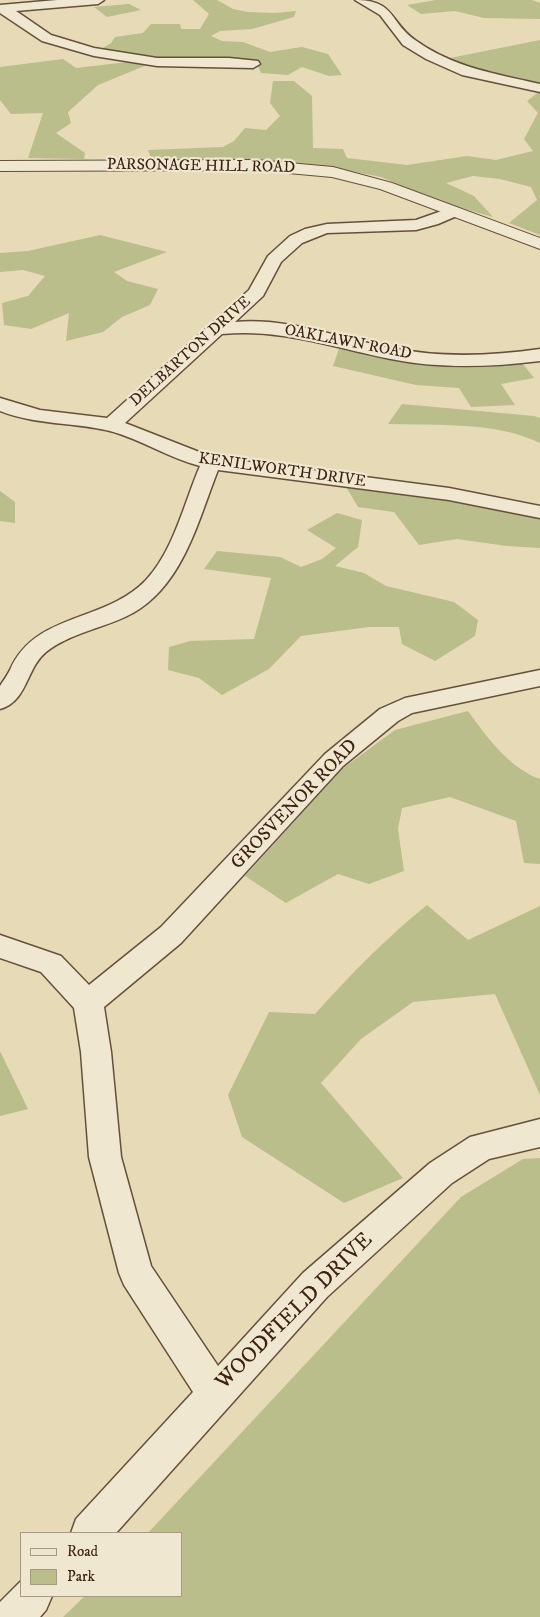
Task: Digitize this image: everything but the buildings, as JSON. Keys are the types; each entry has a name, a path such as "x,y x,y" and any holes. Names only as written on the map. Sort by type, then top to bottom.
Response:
{"street":[{"path":"2,9 98,0"},
{"path":"361,0 384,12 408,42 431,56 467,72 540,88"},
{"path":"2,9 37,33 65,44 108,54 155,62 227,61 253,64"},
{"name":"PARSONAGE HILL ROAD","path":"0,166 288,166 333,172 363,178 540,244"},
{"name":"DELBARTON DRIVE","path":"111,425 256,292 268,268 282,250 309,232 341,227 410,226 434,222 453,212"},
{"path":"256,292 256,309 272,327"},
{"name":"OAKLAWN ROAD","path":"216,329 244,326 272,327 395,355 484,360 540,355"},
{"name":"KENILWORTH DRIVE","path":"0,404 35,414 111,425 145,438 183,456 211,463 449,494 540,512"},
{"path":"0,701 13,688 26,658 37,647 86,621 117,612 140,600 162,576 178,548 195,499 211,463"},
{"name":"GROSVENOR ROAD","path":"88,1003 171,935 334,760 389,715 405,706 512,686 540,678"},
{"path":"0,946 50,964 88,1003"},
{"name":"WOODFIELD DRIVE","path":"88,1003 96,1052 105,1157 136,1273 216,1396 315,1285 441,1173 481,1147 540,1133"},
{"path":"91,1532 216,1396"},
{"path":"13,1617 31,1597"}],"green space":[{"path":"193,0 217,0 233,9 248,12 275,13 296,11 294,17 252,29 220,31 211,36 222,41 243,42 270,52 302,47 328,54 342,75 329,76 302,67 288,75 261,73 256,61 187,62 98,51 111,43 115,37 143,33 151,24 180,24 181,29 200,29 209,14"},
{"path":"436,0 532,0 540,3 540,19 484,18 455,11 421,14 407,5"},
{"path":"129,4 141,10 107,17 94,7"},
{"path":"540,40 540,86 476,72 450,58"},
{"path":"63,59 76,68 128,62 147,65 98,85 68,112 71,123 56,133 85,153 84,159 28,158 43,113 11,114 0,100 0,67"},
{"path":"273,81 294,81 312,96 313,148 343,149 347,158 407,165 467,156 496,160 533,151 524,139 538,113 527,101 540,91 540,235 509,223 537,200 531,187 500,179 473,176 446,183 474,196 493,217 437,201 381,177 320,165 152,161 148,150 223,147 234,141 245,128 266,130 280,116 270,103"},
{"path":"100,235 167,252 114,272 127,281 158,289 150,305 122,317 103,332 66,341 69,313 31,329 4,325 2,303 28,296 45,276 23,270 0,272 0,253 28,251"},
{"path":"339,349 399,359 522,363 534,378 501,384 515,405 471,407 459,388 416,385 333,366"},
{"path":"402,404 534,416 540,418 540,443 523,436 485,428 388,424"},
{"path":"344,483 540,517 540,548 507,546 457,539 419,545 394,512 358,507"},
{"path":"0,491 15,502 15,523 0,521"},
{"path":"337,513 362,520 358,547 335,566 364,573 386,586 454,602 478,620 475,636 435,661 402,644 399,627 369,627 301,636 269,669 222,695 199,678 168,670 169,647 190,641 254,639 271,578 204,569 217,551 280,557 301,567 322,559 336,548 307,530"},
{"path":"468,711 491,741 508,759 529,774 540,779 540,864 524,863 516,821 450,797 402,808 398,829 404,871 369,884 338,874 286,903 245,876 342,769 395,730"},
{"path":"427,905 468,940 540,906 540,1095 495,994 413,1002 361,1039 321,1083 403,1178 344,1203 242,1137 228,1095 269,1012 315,1014 369,957"},
{"path":"0,1051 28,1109 0,1116"},
{"path":"540,1158 540,1617 63,1617 84,1597 182,1597 182,1532 149,1532 461,1197 523,1159"}]}
